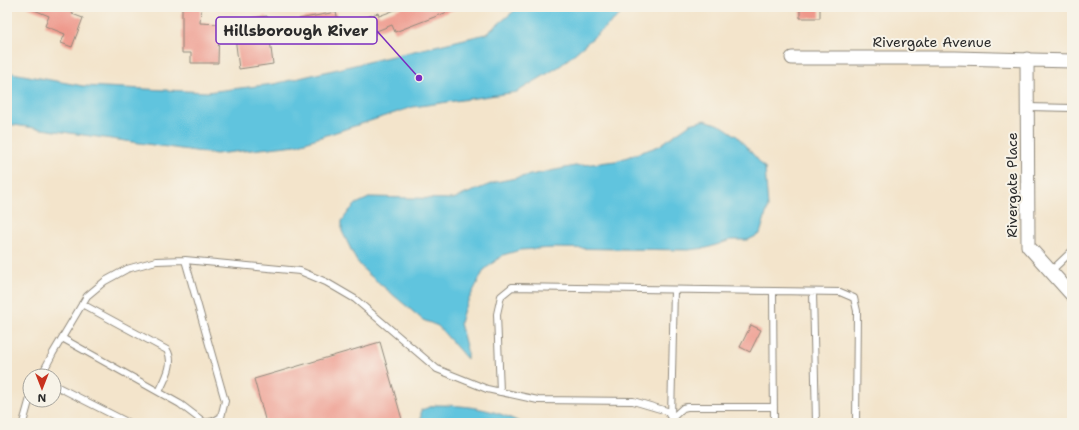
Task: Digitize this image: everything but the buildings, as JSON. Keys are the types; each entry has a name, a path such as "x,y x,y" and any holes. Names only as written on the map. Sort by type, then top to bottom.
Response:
{"street":[{"name":"Rivergate Avenue","path":"792,58 1027,59 1072,61"},
{"name":"Rivergate Place","path":"1027,59 1028,246 1072,295"}],"lane":[{"path":"1028,107 1072,108"},
{"path":"1050,271 1072,251"},
{"path":"62,338 180,404 205,423 214,421 221,417 225,401 185,260"},
{"path":"45,368 87,296 106,281 127,269 156,261 185,260 300,271 326,282 355,299 436,369 487,389 538,400 633,401 667,411 672,421"},
{"path":"500,392 498,314 502,296 512,287 840,292 854,298 857,311 856,423"},
{"path":"672,421 674,290"},
{"path":"772,291 774,423"},
{"path":"813,292 816,423"},
{"path":"82,304 168,350 171,356 171,363 159,392"},
{"path":"62,389 129,423"},
{"path":"672,421 683,408 687,407 774,407"},
{"path":"23,423 27,408"}],"water":[{"path":"519,7 629,7 560,66 517,92 413,107 296,145 216,154 7,124 7,72 83,86 207,92 274,84 486,34"},
{"path":"705,120 722,126 737,136 765,168 768,207 760,234 748,240 731,240 707,248 688,250 553,248 520,250 503,255 484,270 464,309 460,323 467,350 467,359 438,326 423,320 366,272 356,260 342,231 342,221 349,211 356,204 371,197 453,199 496,182 575,166 616,161 659,146 690,124"},
{"path":"436,405 469,407 491,411 521,423 421,423 421,410"}],"place":[{"name":"Hillsborough River","path":"419,78"}]}
